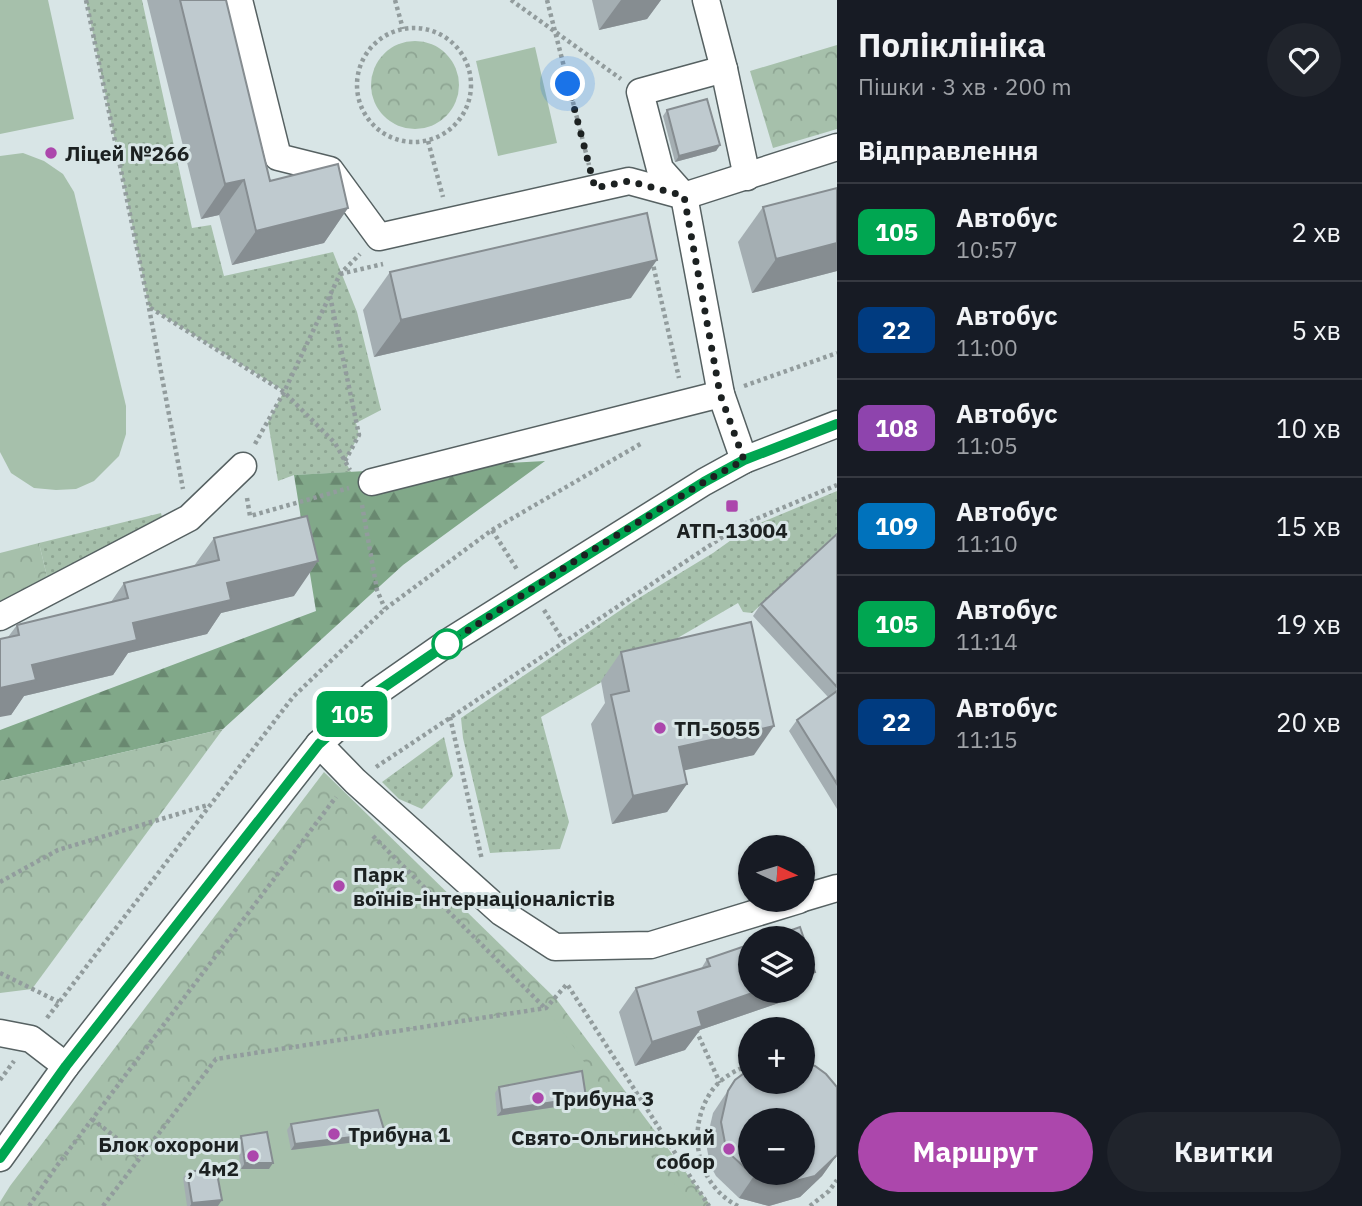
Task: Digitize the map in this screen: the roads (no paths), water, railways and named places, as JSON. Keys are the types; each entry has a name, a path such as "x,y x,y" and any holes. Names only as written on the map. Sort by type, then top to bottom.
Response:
{"street":[{"path":"239,0 278,157 330,170 379,237 629,181 684,196 837,147"},
{"path":"706,0 747,177"},
{"path":"724,69 640,92 660,169 684,196 720,394 744,460"},
{"path":"365,483 720,394"},
{"path":"0,1158 66,1066 319,744 374,694 450,641 704,482 744,460 837,424"},
{"path":"0,617 189,518 243,466"},
{"path":"319,744 355,781 501,912 555,947 651,945 759,912"},
{"path":"816,894 837,888"},
{"path":"0,1033 31,1039 66,1066"}],"place":[{"name":"Ліцей №266","path":"51,153"},
{"name":"АТП-13004","path":"732,506"},
{"name":"ТП-5055","path":"660,728"},
{"name":"Парк воїнів-інтернаціоналістів","path":"339,886"},
{"name":"Трибуна 3","path":"538,1098"},
{"name":"Трибуна 1","path":"334,1134"},
{"name":"Свято-Ольгинський собор","path":"729,1149"},
{"name":"Блок охорони , 4м2","path":"253,1156"}]}
